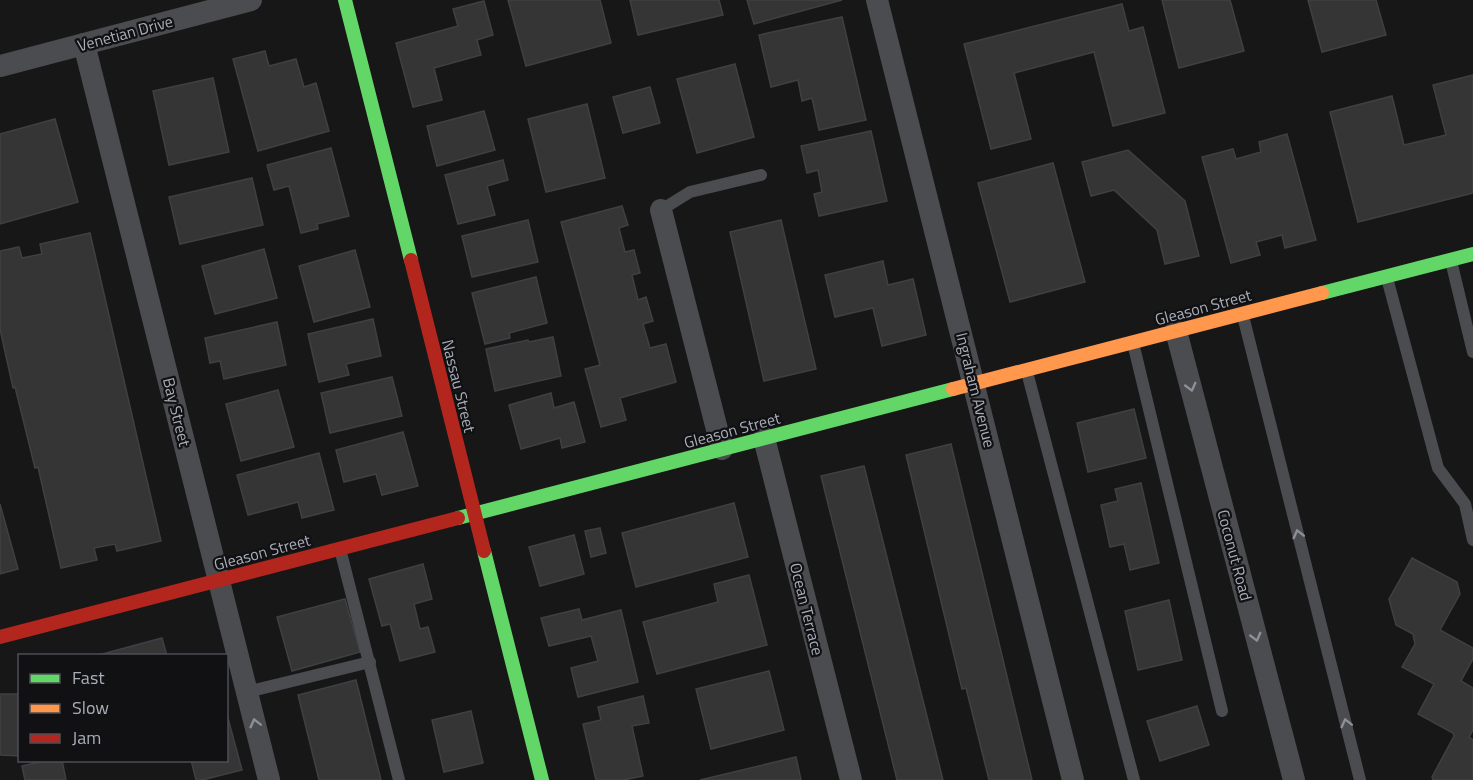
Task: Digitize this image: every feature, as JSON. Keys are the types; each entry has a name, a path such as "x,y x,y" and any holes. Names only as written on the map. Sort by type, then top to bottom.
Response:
{"street":[{"name":"Venetian Drive","path":"0,66 251,0"},
{"name":"Nassau Street","path":"345,0 542,780"},
{"name":"Ingraham Avenue","path":"877,0 1073,780"},
{"name":"Bay Street","path":"84,44 269,780"},
{"path":"662,210 722,449"},
{"name":"Gleason Street","path":"0,637 1473,254"},
{"name":"Coconut Road","path":"1176,331 1294,780"},
{"name":"Ocean Terrace","path":"764,438 851,780"}],"lane":[{"path":"662,210 690,192 760,175"},
{"path":"1451,260 1473,352"},
{"path":"1386,276 1438,468 1465,504 1473,540"},
{"path":"1242,314 1360,780"},
{"path":"1132,342 1222,711"},
{"path":"1026,370 1134,780"},
{"path":"340,548 399,780"},
{"path":"247,692 370,662"}],"building":[{"path":"508,0 600,0 611,43 526,66"},
{"path":"630,0 719,0 723,15 638,35"},
{"path":"747,0 842,0 754,24"},
{"path":"1162,0 1230,0 1244,51 1179,68"},
{"path":"1308,0 1376,0 1386,35 1322,52"},
{"path":"484,1 493,35 477,40 481,55 434,68 442,100 413,107 396,43 458,26 453,9"},
{"path":"1122,4 1129,31 1143,27 1165,113 1113,126 1094,52 1014,73 1031,139 991,149 964,44"},
{"path":"842,17 866,120 819,130 812,98 802,101 798,80 771,87 759,35"},
{"path":"265,51 269,66 296,59 304,87 316,83 329,131 258,151 233,59"},
{"path":"735,64 754,137 697,153 677,79"},
{"path":"1473,75 1473,193 1358,222 1330,112 1392,96 1404,145 1446,135 1433,85"},
{"path":"213,78 229,152 169,165 153,91"},
{"path":"650,87 660,123 623,133 613,97"},
{"path":"587,104 605,178 546,192 528,119"},
{"path":"484,111 495,150 437,166 427,126"},
{"path":"55,119 78,202 0,224 0,134"},
{"path":"871,131 887,201 819,216 814,194 822,192 818,170 807,173 801,146"},
{"path":"1287,134 1316,240 1285,248 1282,235 1256,242 1260,255 1231,263 1202,157 1233,149 1236,159 1261,152 1259,142"},
{"path":"331,148 349,216 317,224 318,229 301,233 289,186 274,190 267,165"},
{"path":"1128,150 1185,201 1199,256 1165,264 1157,230 1114,190 1091,196 1082,162"},
{"path":"503,160 508,180 487,186 495,215 458,224 445,175"},
{"path":"1053,163 1085,282 1010,302 978,183"},
{"path":"252,178 263,225 180,244 169,197"},
{"path":"622,206 628,225 619,228 625,252 634,250 640,273 632,275 638,300 646,297 653,321 643,324 650,348 666,344 676,382 620,398 626,420 601,427 585,369 600,365 561,222"},
{"path":"528,220 538,262 472,277 462,236"},
{"path":"781,220 816,369 764,381 730,232"},
{"path":"90,233 161,541 117,551 115,544 94,548 97,560 61,568 38,467 35,468 0,329 0,251 19,247 22,258 42,254 40,244"},
{"path":"264,249 277,298 215,314 202,266"},
{"path":"355,250 370,307 314,322 299,266"},
{"path":"883,261 888,285 913,279 926,335 882,346 873,308 835,317 825,275"},
{"path":"536,277 547,323 509,333 510,338 485,344 472,293"},
{"path":"373,319 381,356 346,364 349,375 319,382 308,334"},
{"path":"277,322 286,365 224,379 220,361 210,363 205,338"},
{"path":"553,337 561,376 495,391 486,349"},
{"path":"392,377 402,416 330,433 321,393"},
{"path":"278,390 294,447 241,461 226,404"},
{"path":"551,393 554,408 574,402 585,442 562,448 560,438 521,449 509,405"},
{"path":"1134,409 1146,458 1088,472 1077,423"},
{"path":"403,432 418,486 382,495 376,474 344,482 336,450"},
{"path":"951,444 1032,780 989,780 966,688 962,689 906,455"},
{"path":"319,453 334,510 302,518 298,502 248,515 237,475"},
{"path":"864,466 943,780 897,780 821,476"},
{"path":"1141,483 1159,563 1130,570 1124,544 1110,547 1101,505 1118,501 1115,489"},
{"path":"734,503 748,557 636,587 622,533"},
{"path":"0,504 18,569 0,574"},
{"path":"600,528 606,553 591,557 585,531"},
{"path":"574,535 584,574 540,586 529,547"},
{"path":"1412,558 1457,582 1460,594 1440,630 1473,648 1473,659 1461,681 1473,688 1473,730 1469,737 1473,740 1473,780 1433,780 1432,777 1454,736 1453,733 1418,714 1434,684 1402,667 1415,644 1413,634 1396,625 1389,599"},
{"path":"423,564 432,599 414,604 420,629 428,627 435,652 400,661 390,624 382,626 369,579"},
{"path":"749,575 767,645 657,674 643,622 718,602 714,584"},
{"path":"345,599 360,652 292,671 277,617"},
{"path":"1169,600 1182,660 1138,670 1125,611"},
{"path":"579,609 582,620 621,610 638,682 578,697 571,668 598,661 591,636 549,646 541,618"},
{"path":"162,638 166,654 102,654"},
{"path":"769,671 784,730 711,749 696,689"},
{"path":"356,680 381,780 319,780 298,695"},
{"path":"0,694 18,694 18,756 0,755"},
{"path":"643,696 649,723 632,726 643,776 624,780 596,780 583,724 601,720 598,707"},
{"path":"1197,706 1209,745 1160,761 1147,721"},
{"path":"471,711 483,763 444,772 432,720"},
{"path":"228,718 242,770 196,780 192,762 228,762"},
{"path":"796,757 801,780 700,780"},
{"path":"39,762 62,762 66,780 25,780 22,766"}],"traffic: fast":[{"path":"345,0 411,260"},
{"path":"1322,293 1473,254"},
{"path":"458,518 953,389"},
{"path":"484,551 542,780"}],"traffic: slow":[{"path":"953,389 1322,293"}],"traffic: jam":[{"path":"411,260 484,551"},
{"path":"0,637 458,518"}]}
